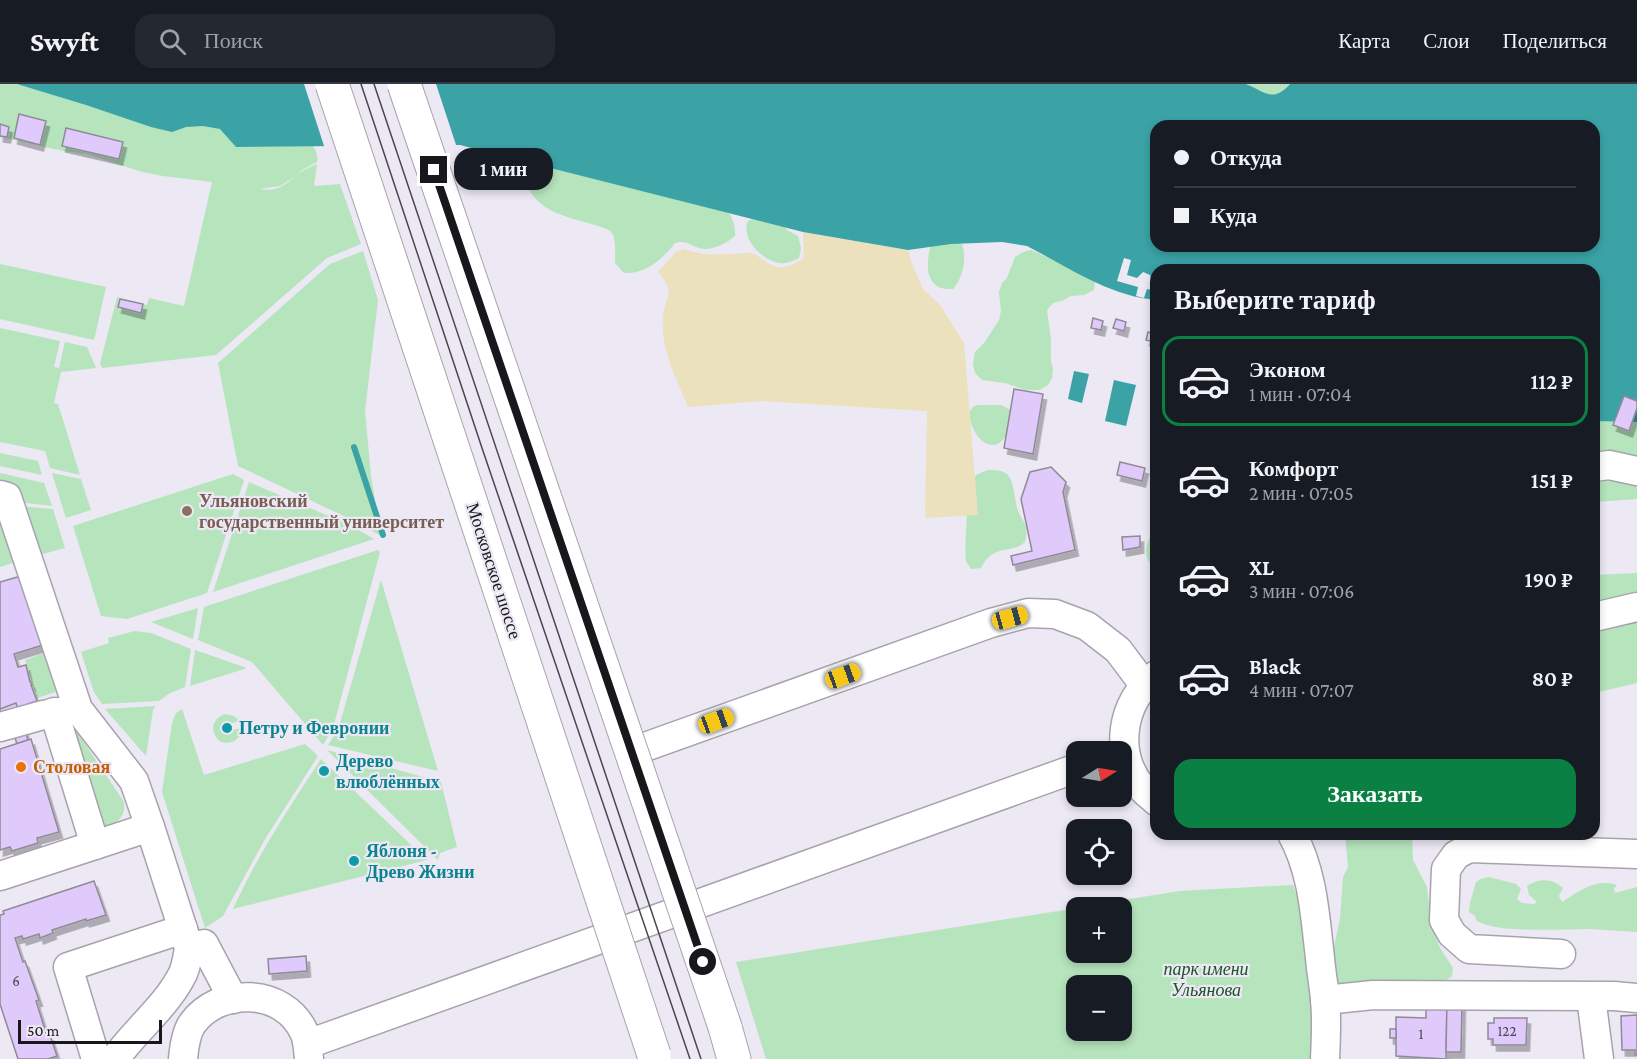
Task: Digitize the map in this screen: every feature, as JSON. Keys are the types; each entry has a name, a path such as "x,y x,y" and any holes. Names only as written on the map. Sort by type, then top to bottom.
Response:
{"main road":[{"name":"Московское шоссе","path":"333,84 654,1057"},
{"path":"404,84 734,1059"}],"street":[{"path":"1600,466 1609,465 1637,471"},
{"path":"0,495 7,497 66,710 95,845"},
{"path":"1600,608 1637,606"},
{"path":"1600,615 1637,606"},
{"path":"631,752 991,623 1028,613 1055,614 1087,626 1150,679"},
{"path":"1124,741 1129,709 1140,691 1150,681"},
{"path":"0,727 66,710"},
{"path":"66,710 134,782 186,938 187,962 181,979 115,1059"},
{"path":"183,1059 191,1025 208,1008 220,1002 248,997 279,1004 292,1015 304,1031 308,1052 1066,772"},
{"path":"1132,773 1150,795"},
{"path":"0,876 150,827"},
{"path":"1295,840 1300,849 1313,896 1325,1000 1325,1059"},
{"path":"1561,954 1468,950 1452,934 1444,920 1446,869 1456,855 1469,848 1637,854"},
{"path":"96,1059 68,967 186,938 204,944 233,999"},
{"path":"1325,1000 1373,995 1637,998"},
{"path":"1591,997 1599,1059"}],"green space":[{"path":"0,84 17,84 307,139 316,152 317,162 296,176 317,164 314,186 340,184 361,244 327,258 216,355 102,368 100,364 117,297 147,305 149,298 184,306 212,182 142,172 87,154 0,137","holes":["296,176 284,185 274,189 260,189 280,186"]},
{"path":"1246,84 1290,84 1279,94 1274,95"},
{"path":"537,158 727,209 734,225 735,236 723,244 708,249 685,242 675,243 665,255 647,268 624,273 615,263 615,241 610,231 561,215 541,204 533,196 522,171 526,165"},
{"path":"752,219 783,225 798,236 801,248 799,258 780,263 760,254 747,235 748,221"},
{"path":"960,240 964,252 964,265 960,278 953,289 944,289 937,286 929,275 928,261 931,245"},
{"path":"1031,250 1095,280 1094,290 1053,303 1047,310 1053,369 1048,385 1040,390 1026,390 1005,383 982,380 975,373 973,364 975,352 999,320 1001,311 999,292 1015,257"},
{"path":"363,251 378,300 365,411 371,476 381,536 238,466 218,363 330,264"},
{"path":"0,264 106,287 94,340 0,319"},
{"path":"0,328 60,341 54,367 59,368 65,342 87,347 96,368 61,372 54,403 58,404 80,475 50,468 45,451 0,442"},
{"path":"978,405 1001,405 1011,410 1010,426 1001,442 994,445 987,444 976,434 972,427 970,411"},
{"path":"1600,405 1637,407 1637,499 1600,502"},
{"path":"0,453 38,461 42,475 0,466"},
{"path":"988,470 1003,472 1010,477 1018,511 1025,526 1026,537 1025,542 1019,546 997,552 986,560 981,568 971,569 966,561 966,555 971,484 975,476"},
{"path":"0,473 44,483 52,506 18,502 0,487"},
{"path":"52,473 81,479 91,510 66,518"},
{"path":"233,474 244,480 207,593 127,619 101,616 73,526"},
{"path":"249,482 352,526 374,539 213,592"},
{"path":"19,506 53,509 65,548 36,556"},
{"path":"0,516 15,562 0,567"},
{"path":"1150,538 1150,563 1146,552"},
{"path":"378,550 380,552 333,728 323,745 252,662 198,640 204,607"},
{"path":"1637,573 1637,596 1600,600 1600,575"},
{"path":"381,580 438,771 328,745 338,730"},
{"path":"198,608 193,639 151,622"},
{"path":"1637,615 1637,683 1600,692 1600,625"},
{"path":"135,631 151,633 191,649 185,687 170,693 159,701 102,704 94,692 81,652 109,643 108,638"},
{"path":"195,650 247,668 190,686"},
{"path":"43,653 56,692 37,698 25,660"},
{"path":"156,706 153,710 146,756 105,709"},
{"path":"182,709 204,775 305,744 318,756 265,839 223,916 205,928 162,792 172,723 176,713"},
{"path":"225,714 234,716 240,721 230,724 231,730 242,728 238,738 229,743 221,742 213,731 214,723"},
{"path":"69,720 124,802 122,816 112,824 103,827"},
{"path":"327,750 441,782 457,847 440,853 438,860"},
{"path":"321,759 427,860 233,909 263,851"},
{"path":"1345,840 1412,840 1413,860 1427,887 1431,924 1440,948 1453,968 1452,976 1442,983 1346,989 1336,983 1333,951 1340,919 1343,877 1348,867"},
{"path":"1489,877 1516,884 1521,889 1517,899 1522,903 1534,904 1537,902 1529,895 1527,886 1541,880 1554,882 1563,888 1559,896 1562,902 1595,884 1617,885 1614,889 1615,893 1637,887 1637,932 1591,929 1514,929 1485,924 1476,920 1475,916 1469,912 1476,882"},
{"name":"парк имени Ульянова","path":"1293,885 1305,922 1318,1059 766,1059 736,962 1066,910 1066,963 1132,963 1132,899 1180,891"}],"sand":[{"path":"803,232 908,250 923,289 940,305 964,343 978,515 925,518 927,411 762,401 688,407 670,364 664,341 663,318 668,290 658,272 676,252 685,249 708,254 750,253 774,266 789,266 804,258"}],"water":[{"path":"17,84 1246,84 1264,93 1274,94 1284,90 1290,84 1637,84 1637,422 1600,421 1600,264 1150,264 1150,299 1105,287 1027,246 1002,242 951,244 908,250 803,232 460,145 236,147 220,129 203,126 186,127 172,132"},
{"path":"1074,371 1089,374 1082,403 1068,399"},
{"path":"1114,380 1136,385 1126,426 1105,421"}],"pier":[{"path":"304,84 436,84 457,148 325,149"},
{"path":"1124,258 1131,260 1127,275 1137,278 1143,272 1150,275 1150,290 1147,289 1144,298 1136,296 1138,287 1117,281"}],"building":[{"path":"19,114 46,121 40,145 14,138"},
{"path":"0,124 9,127 7,137 0,136"},
{"path":"66,128 123,142 119,159 62,146"},
{"path":"120,299 143,304 141,313 118,307"},
{"path":"1093,318 1103,321 1101,330 1091,328"},
{"path":"1116,319 1126,322 1124,331 1113,328"},
{"path":"1148,332 1150,332 1150,341 1146,340"},
{"path":"1014,389 1043,394 1033,454 1004,448"},
{"path":"1624,396 1637,401 1637,408 1629,431 1613,425"},
{"path":"1120,462 1145,468 1142,481 1117,475"},
{"path":"1051,467 1066,482 1063,492 1075,550 1013,565 1011,556 1032,551 1021,499 1030,472"},
{"path":"1140,536 1140,547 1123,550 1122,537"},
{"path":"21,576 43,645 14,654 18,667 26,665 37,701 28,704 0,722 0,582"},
{"path":"16,703 20,715 0,722 0,709"},
{"path":"20,715 28,740 17,744 9,719"},
{"path":"31,739 59,832 37,838 38,843 12,851 10,847 0,850 0,749"},
{"path":"94,881 106,915 52,930 53,933 40,938 39,934 23,939 22,936 15,938 39,1000 36,1001 47,1036 50,1035 57,1056 48,1059 18,1059 0,1004 0,915 4,914 3,911"},
{"path":"306,956 307,971 269,974 268,959"},
{"path":"1426,1001 1447,1001 1446,1059 1396,1056 1396,1017 1426,1018"},
{"path":"1447,1001 1462,1001 1461,1052 1446,1052"},
{"path":"1637,1015 1637,1055 1635,1055 1635,1050 1622,1050 1621,1016"},
{"path":"1494,1018 1527,1018 1526,1045 1493,1045 1493,1039 1488,1039 1488,1023 1494,1023"},
{"path":"1390,1029 1396,1029 1396,1038 1390,1038"}],"waterway":[{"path":"354,447 383,535"}],"tram line":[{"path":"361,84 690,1059"},
{"path":"374,84 701,1059"}],"place":[{"name":"Ульяновский государственный университет","path":"187,511"},
{"name":"Петру и Февронии","path":"227,728"},
{"name":"Столовая","path":"21,767"},
{"name":"Дерево влюблённых","path":"324,771"},
{"name":"Яблоня - Древо Жизни","path":"354,861"}],"route":[{"path":"434,170 703,962"}]}
